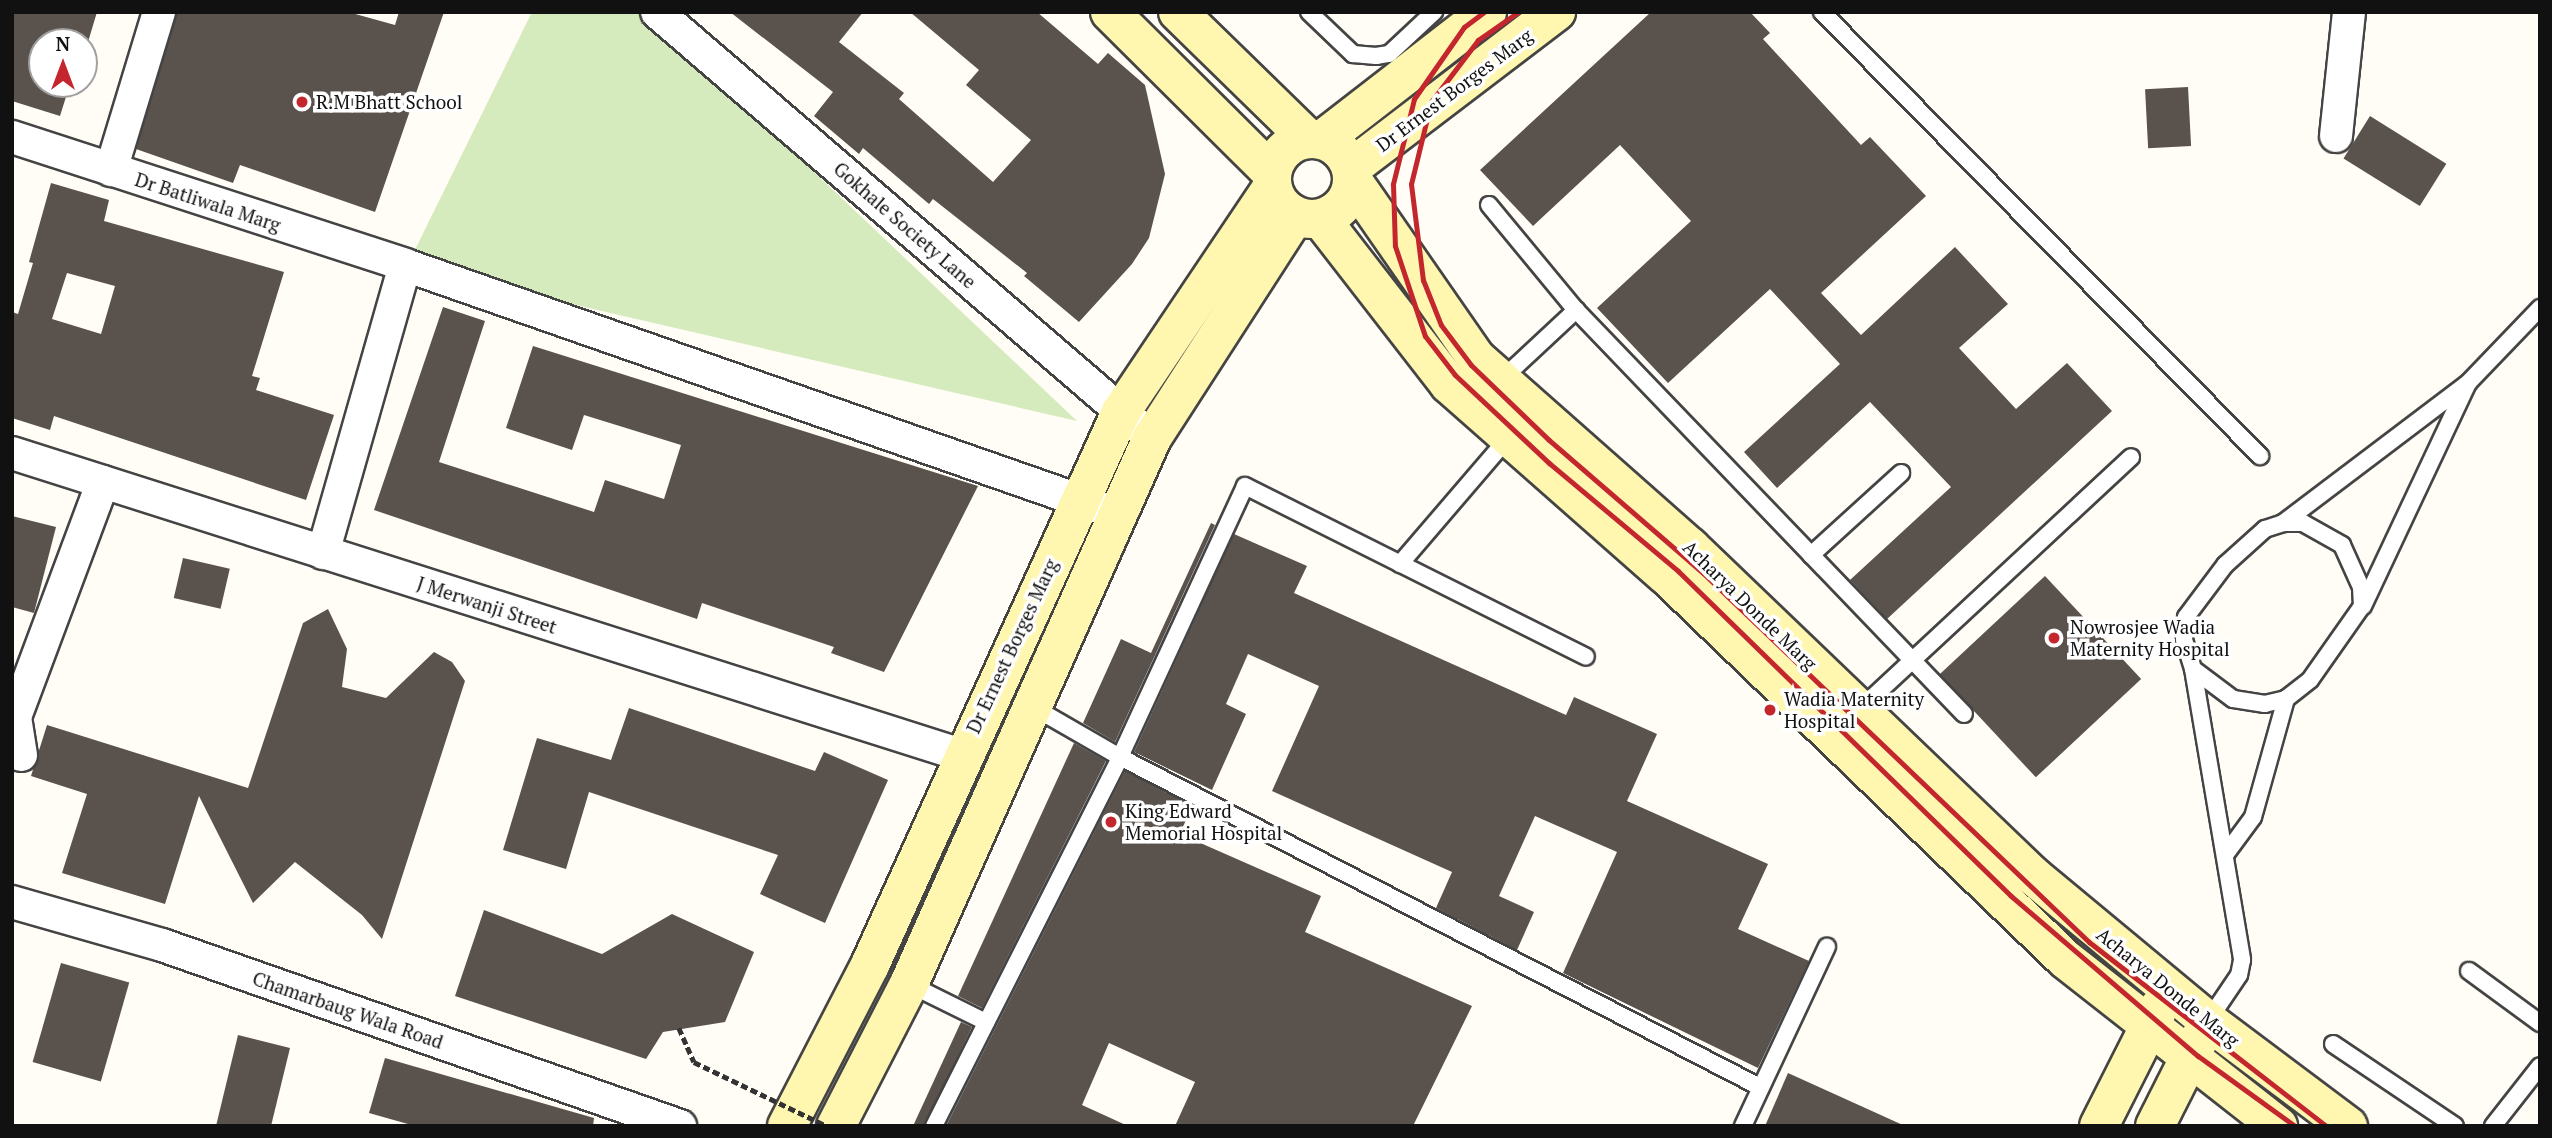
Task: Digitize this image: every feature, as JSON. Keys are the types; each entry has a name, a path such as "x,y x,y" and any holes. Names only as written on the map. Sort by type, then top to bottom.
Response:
{"main road":[{"path":"1110,12 1272,180 1284,209 1308,217"},
{"path":"836,1126 909,984 1152,439 1308,217 1343,205 1352,174 1345,155 1315,139 1178,12"},
{"name":"Dr Ernest Borges Marg","path":"1315,139 1487,12"},
{"name":"Dr Ernest Borges Marg","path":"1352,174 1556,12"},
{"path":"1272,180 1283,150 1315,139"},
{"name":"Acharya Donde Marg","path":"1352,174 1489,369 1741,621 2065,959 2188,1060 2278,1126"},
{"name":"Dr Ernest Borges Marg","path":"787,1126 870,965 962,755 1121,412 1272,180"},
{"name":"Acharya Donde Marg","path":"1308,217 1449,384 1509,437 1741,621 1860,709 2032,875 2168,990 2348,1126"},
{"path":"1449,384 1489,369"},
{"path":"2099,1126 2168,990"},
{"path":"2155,1126 2208,1021"}],"street":[{"path":"110,170 159,12"},
{"name":"Gokhale Society Lane","path":"657,12 1152,439"},
{"path":"2336,135 2349,12"},
{"name":"Dr Batliwala Marg","path":"12,137 405,265 1080,498 1118,515"},
{"path":"323,553 405,265"},
{"name":"J Merwanji Street","path":"12,453 962,755"},
{"path":"21,755 15,717 103,482"},
{"path":"1000,673 1037,699"},
{"name":"Chamarbaug Wala Road","path":"12,902 162,944 680,1126"},
{"path":"870,965 909,984"}],"lane":[{"path":"1309,12 1353,54 1376,56 1390,54 1434,12"},
{"path":"1822,12 2260,456"},
{"path":"1489,205 1576,310 1964,714"},
{"path":"2283,523 2468,383 2540,308"},
{"path":"1489,369 1576,310"},
{"path":"2193,670 2233,698 2265,704 2286,698 2310,680 2362,606 2468,383"},
{"path":"1400,564 1509,437"},
{"path":"1860,709 1910,659 2131,457"},
{"path":"1811,555 1902,473"},
{"path":"934,1126 1120,757 1245,486 1586,657"},
{"path":"2208,1021 2239,975 2242,960 2193,670 2183,639 2193,602 2265,529 2283,523 2303,523 2343,545 2361,587 2362,606"},
{"path":"2225,855 2253,817 2286,698"},
{"path":"1037,699 1120,757 1760,1087"},
{"path":"1743,1126 1827,947"},
{"path":"2469,971 2540,1023"},
{"path":"909,984 986,1022"},
{"path":"2333,1044 2455,1126"},
{"path":"2493,1126 2540,1066"}],"path":[{"path":"679,1028 694,1062 827,1126"}],"green space":[{"path":"532,12 645,12 1077,421 407,266"}],"building":[{"path":"12,12 97,12 92,28 28,28 28,98 66,98 60,116 12,101"},
{"path":"177,12 348,12 395,25 399,12 444,12 375,212 240,165 233,183 136,149"},
{"path":"730,12 863,12 839,42 904,93 899,99 993,182 1031,140 966,85 979,70 910,12 1037,12 1098,64 1108,53 1145,85 1165,174 1149,238 1132,264 1079,322 1024,276 1027,273 933,199 929,204 863,148 859,154 814,116 833,92"},
{"path":"1651,12 1750,12 1770,33 1763,39 1861,145 1870,137 1926,196 1821,293 1861,335 1955,247 2008,304 1959,348 2016,409 2067,363 2112,411 1887,619 1850,580 1951,487 1870,402 1777,488 1744,452 1840,364 1770,289 1668,383 1597,308 1691,221 1620,145 1533,226 1480,170"},
{"path":"2188,87 2191,146 2148,148 2145,89"},
{"path":"2370,116 2446,164 2420,206 2344,158"},
{"path":"51,183 109,200 104,221 284,272 252,376 260,378 256,390 334,415 306,500 54,416 50,430 12,418 12,312 18,314 33,263 29,262","holes":["67,273 115,286 101,334 52,319"]},
{"path":"443,307 485,321 439,462 594,512 605,480 664,499 681,445 584,415 572,450 506,428 533,346 978,486 884,672 831,653 834,647 702,603 697,619 374,510"},
{"path":"12,516 56,527 34,613 12,607"},
{"path":"1211,523 1215,525 1115,742 1083,723 1121,639 1151,653"},
{"path":"1234,534 1307,566 1294,593 1566,715 1574,697 1657,734 1627,801 1768,864 1738,929 1809,961 1758,1068 1563,973 1617,852 1535,816 1499,896 1534,912 1517,950 1436,908 1452,872 1272,791 1319,686 1248,654 1226,704 1246,714 1212,790 1134,752"},
{"path":"183,558 230,569 221,609 174,598"},
{"path":"2045,576 2141,679 2036,777 1940,674"},
{"path":"328,609 347,649 342,687 386,698 434,652 452,662 465,681 382,939 362,915 295,862 253,903 199,796 165,904 62,873 87,794 31,776 47,725 248,788 303,623"},
{"path":"629,708 815,771 824,752 888,780 825,923 760,894 778,855 589,792 566,869 503,850 537,738 611,760"},
{"path":"1074,743 1106,761 982,1008 958,996"},
{"path":"1125,771 1192,806 1180,834 1321,896 1305,932 1472,1006 1413,1126 1175,1126 1195,1082 1109,1043 1082,1105 1128,1126 946,1126"},
{"path":"484,910 602,954 672,914 754,952 725,1022 663,1032 646,1059 455,996"},
{"path":"61,963 129,983 101,1082 33,1062"},
{"path":"961,1022 972,1027 924,1126 913,1126"},
{"path":"238,1035 290,1048 271,1126 216,1126"},
{"path":"385,1058 594,1118 593,1126 415,1126 369,1113"},
{"path":"1788,1073 1905,1126 1765,1126"}],"railway":[{"path":"1484,12 1464,27 1414,99 1393,184 1395,246 1425,336 1455,375 1549,463 1678,571 2011,896 2198,1056 2295,1126"},
{"path":"1518,12 1478,40 1431,102 1411,184 1423,280 1441,325 1471,365 1549,440 1703,573 2089,942 2326,1126"}],"place":[{"name":"R.M Bhatt School","path":"302,102"},
{"name":"Nowrosjee Wadia Maternity Hospital","path":"2054,638"},
{"name":"Wadia Maternity Hospital","path":"1770,710"},
{"name":"King Edward Memorial Hospital","path":"1111,822"}]}
